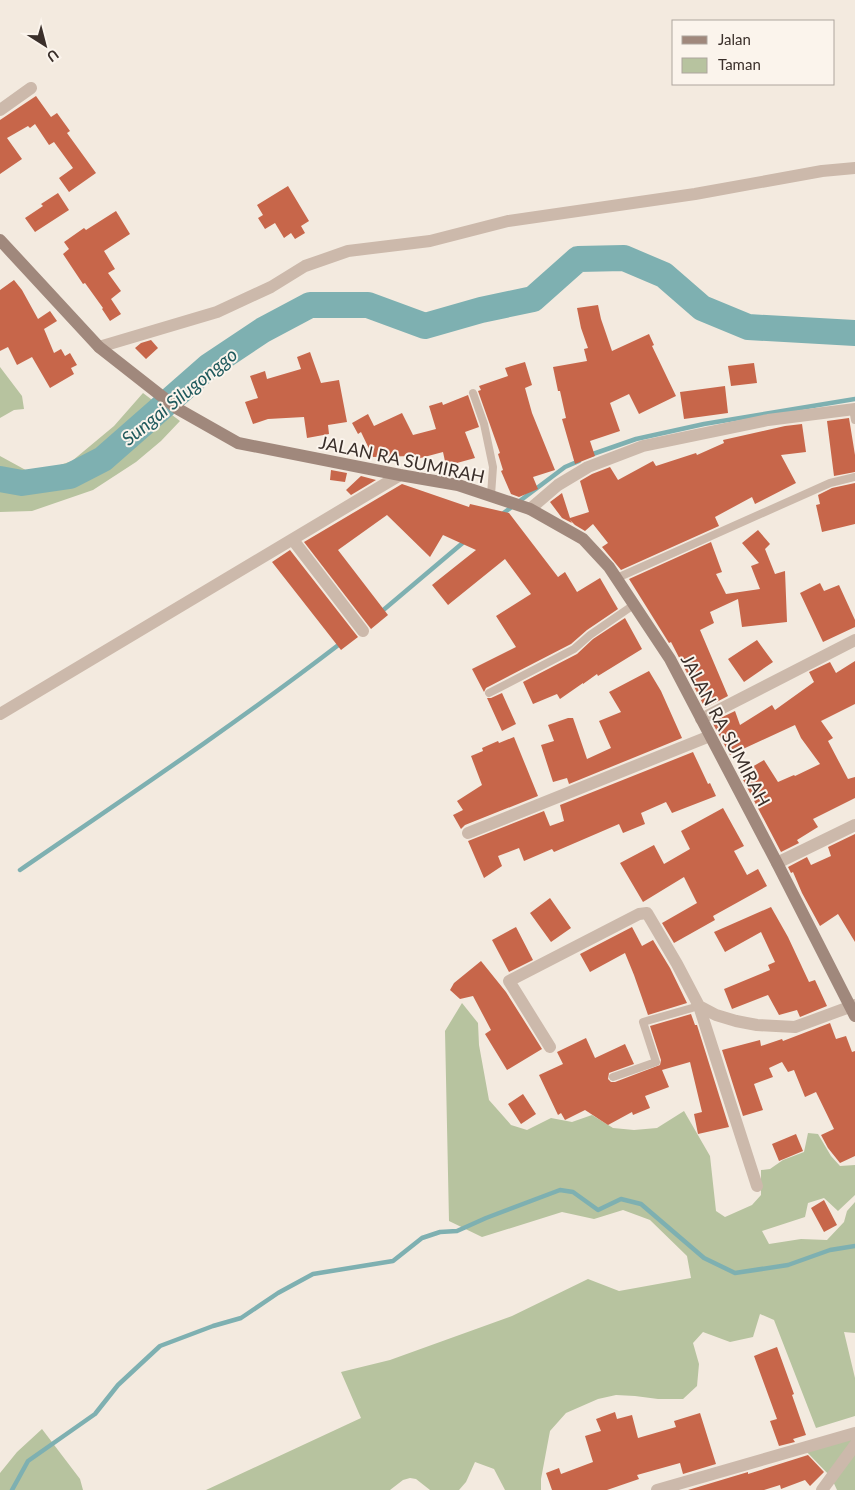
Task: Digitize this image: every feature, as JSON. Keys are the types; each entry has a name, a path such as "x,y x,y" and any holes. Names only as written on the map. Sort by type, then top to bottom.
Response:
{"main road":[{"name":"JALAN RA SUMIRAH","path":"0,240 99,347 178,409 238,443 458,485 526,507 583,539 617,578 670,659 854,1010"}],"street":[{"path":"0,110 31,88"},
{"path":"99,347 217,312 271,287 305,266 348,251 430,241 508,221 696,194 822,171 855,168"},
{"path":"526,507 588,466 643,446 768,420 854,413"},
{"path":"0,714 400,475"},
{"path":"292,540 363,631"},
{"path":"701,718 855,640"},
{"path":"468,833 710,736"},
{"path":"777,863 855,824"},
{"path":"550,1047 509,981 642,913 647,914 700,1006 757,1186"},
{"path":"700,1006 716,1015 736,1021 757,1025 795,1027 854,1010"},
{"path":"657,1490 855,1433"},
{"path":"822,1490 855,1444"},
{"path":"831,1477 837,1490"}],"lane":[{"path":"473,393 484,424 493,466 491,495"},
{"path":"617,578 830,483 855,477"},
{"path":"490,693 574,649 590,635 635,604"},
{"path":"613,1077 656,1062 643,1022 700,1006"}],"green space":[{"path":"0,367 22,396 24,409 14,410 0,418"},
{"path":"143,393 180,421 161,441 136,462 93,490 32,511 0,512 0,456 33,474 72,461 114,426"},
{"path":"462,1003 478,1023 479,1045 489,1100 511,1125 527,1130 551,1118 572,1122 592,1115 613,1128 634,1130 657,1128 684,1111 710,1156 716,1211 725,1217 752,1205 761,1195 761,1170 770,1169 783,1160 804,1152 808,1133 818,1134 831,1156 840,1166 855,1165 855,1195 838,1211 824,1198 808,1203 805,1217 762,1231 769,1244 801,1239 827,1240 844,1222 847,1211 855,1202 855,1333 844,1332 855,1378 855,1416 816,1428 774,1320 760,1314 753,1337 730,1342 703,1332 693,1343 699,1364 697,1386 683,1399 616,1395 598,1399 566,1413 550,1431 541,1479 541,1490 505,1490 494,1469 475,1462 466,1482 459,1490 430,1490 416,1479 410,1478 403,1480 390,1490 206,1490 361,1418 341,1372 390,1360 512,1316 588,1279 619,1291 691,1278 687,1256 650,1220 623,1210 594,1219 562,1212 482,1237 449,1221 445,1031"},
{"path":"42,1429 80,1479 83,1490 0,1490 0,1473 17,1452"},
{"path":"855,1433 855,1490 837,1490 831,1477 803,1448"}],"building":[{"path":"36,96 51,117 57,113 70,131 67,133 96,173 69,192 59,178 73,168 54,142 49,145 35,124 7,138 22,159 0,174 0,120"},
{"path":"288,186 309,221 301,226 305,233 295,239 291,233 284,238 275,223 265,229 258,218 263,215 257,205"},
{"path":"58,193 69,210 35,232 25,218"},
{"path":"116,211 130,234 104,251 115,269 108,273 121,291 111,299 121,314 110,321 103,308 85,283 83,284 63,254 69,249 64,242 84,228 86,230"},
{"path":"14,280 22,290 38,319 50,311 57,321 44,329 54,353 61,349 65,356 70,353 77,365 71,368 74,374 50,388 32,357 17,365 8,347 0,351 0,290"},
{"path":"598,305 612,351 649,334 654,345 652,346 676,396 639,414 629,394 610,403 620,431 590,441 595,456 575,464 562,419 566,418 553,367 587,361 584,349 588,348 577,308"},
{"path":"151,340 158,348 146,359 135,348 141,343"},
{"path":"310,352 321,383 339,380 347,422 328,425 329,434 307,438 304,417 268,419 253,424 245,402 258,398 250,376 265,371 267,379 301,369 297,357"},
{"path":"525,362 532,385 525,388 532,413 555,470 533,477 538,489 519,497 511,494 501,471 503,470 498,454 500,453 478,391 481,390 479,386 508,376 505,368"},
{"path":"754,363 757,383 731,386 728,366"},
{"path":"725,386 728,413 684,419 680,392"},
{"path":"468,395 479,427 465,432 475,458 446,466 443,452 413,460 412,456 373,457 361,432 358,434 352,423 368,414 374,426 402,413 413,435 436,429 429,406 442,402 443,405"},
{"path":"849,418 855,455 855,472 834,476 827,421"},
{"path":"802,424 806,452 781,455 796,483 755,504 752,497 715,517 719,526 621,570 602,547 608,543 593,524 585,531 570,520 572,523 562,518 550,502 562,493 570,518 589,512 580,481 592,474 610,467 618,480 653,461 656,466 696,453 697,455 724,443 723,440"},
{"path":"331,470 347,473 345,482 330,480"},
{"path":"361,476 376,480 351,495 346,490"},
{"path":"855,483 855,524 822,532 816,505 820,504 818,495 832,488"},
{"path":"402,484 469,507 470,504 509,513 558,577 565,572 577,592 600,578 618,609 587,630 571,644 486,688 484,692 472,669 516,647 496,616 531,594 505,559 448,605 432,585 476,550 443,535 430,557 387,515 338,550 388,615 371,629 304,542"},
{"path":"758,530 770,544 765,549 775,574 785,571 787,622 742,627 738,599 710,612 714,623 700,630 728,696 705,708 671,642 669,643 629,579 711,542 722,572 716,574 726,594 760,589 751,566 759,563 742,543"},
{"path":"290,550 358,637 341,650 272,562"},
{"path":"820,583 824,591 839,585 855,620 855,627 823,642 800,593"},
{"path":"625,618 642,649 598,676 597,674 560,699 557,694 533,704 523,682 577,654 593,639"},
{"path":"757,640 773,662 744,682 728,659"},
{"path":"855,661 855,704 821,721 833,738 828,741 848,779 855,777 855,798 813,819 818,827 797,840 799,843 781,852 740,774 764,760 778,782 820,764 801,738 795,725 730,755 712,722 735,711 740,725 772,705 775,710 814,682 809,672 830,662 836,673"},
{"path":"649,671 661,691 682,738 569,784 567,778 553,782 541,745 554,741 548,725 573,718 587,759 611,748 599,721 621,712 609,692"},
{"path":"502,693 516,724 502,731 487,698"},
{"path":"514,737 538,796 465,825 461,829 453,815 463,810 457,801 482,785 471,756 483,751 482,748"},
{"path":"693,752 708,784 710,783 716,796 672,813 666,802 641,813 645,824 623,833 619,824 554,852 552,849 524,861 519,848 498,856 502,866 484,878 468,841 544,811 550,826 564,821 560,805"},
{"path":"723,808 744,846 734,851 747,875 758,869 767,886 713,916 715,920 674,943 662,923 697,903 684,877 643,902 620,863 654,845 664,864 690,849 681,831"},
{"path":"855,834 855,942 838,914 820,926 793,872 791,873 788,867 807,857 811,865 831,856 828,847"},
{"path":"550,898 571,928 551,942 530,913"},
{"path":"771,907 788,937 809,982 815,980 827,1006 800,1017 797,1010 779,1015 768,995 732,1009 724,989 770,970 768,965 775,962 761,932 725,952 714,932"},
{"path":"516,927 533,960 509,972 492,940"},
{"path":"632,927 642,946 653,940 670,968 687,1003 648,1015 625,953 590,972 580,954"},
{"path":"481,961 506,992 542,1049 507,1070 485,1034 491,1030 473,996 460,999 450,990 454,983"},
{"path":"691,1014 695,1025 697,1025 729,1127 698,1134 694,1114 702,1112 690,1062 662,1070 669,1087 645,1096 650,1108 633,1115 632,1112 608,1125 585,1110 565,1120 561,1113 558,1115 539,1075 563,1064 557,1052 586,1038 595,1058 625,1044 634,1064 609,1073 608,1079 611,1082 615,1082 660,1065 661,1060 650,1026"},
{"path":"830,1023 836,1039 846,1036 852,1052 855,1051 855,1156 840,1163 828,1148 821,1135 834,1129 816,1092 805,1097 794,1070 788,1072 782,1062 769,1068 773,1077 754,1084 763,1110 743,1116 722,1050 760,1040 761,1046 782,1039 783,1041"},
{"path":"523,1094 536,1114 521,1124 508,1104"},
{"path":"796,1134 803,1151 779,1161 772,1144"},
{"path":"824,1200 837,1225 824,1232 811,1208"},
{"path":"777,1347 806,1435 793,1439 795,1442 779,1446 770,1421 777,1419 754,1356"},
{"path":"615,1412 617,1419 632,1415 638,1438 676,1427 674,1421 700,1413 716,1464 683,1474 680,1463 637,1475 639,1479 607,1490 552,1490 546,1473 559,1468 561,1474 593,1462 585,1436 601,1431 596,1419"},
{"path":"808,1455 824,1472 810,1486 805,1480 781,1489 780,1485 764,1490 688,1490 748,1472 748,1474"}],"waterway":[{"name":"Sungai Silugonggo","path":"0,479 22,483 70,476 103,459 209,366 263,330 310,305 368,305 425,326 481,310 533,299 578,259 624,258 664,275 702,308 748,327 855,333"},
{"path":"590,455 636,439 704,424 855,399"},
{"path":"501,515 565,467 579,461"},
{"path":"381,612 465,541"},
{"path":"20,870 142,787 341,643"},
{"path":"12,1490 28,1461 95,1414 118,1385 160,1346 213,1326 241,1318 278,1293 313,1274 393,1261 422,1238 440,1232 457,1231 560,1190 573,1192 598,1210 621,1199 641,1204 704,1258 735,1273 788,1265 830,1250 855,1246"}]}
